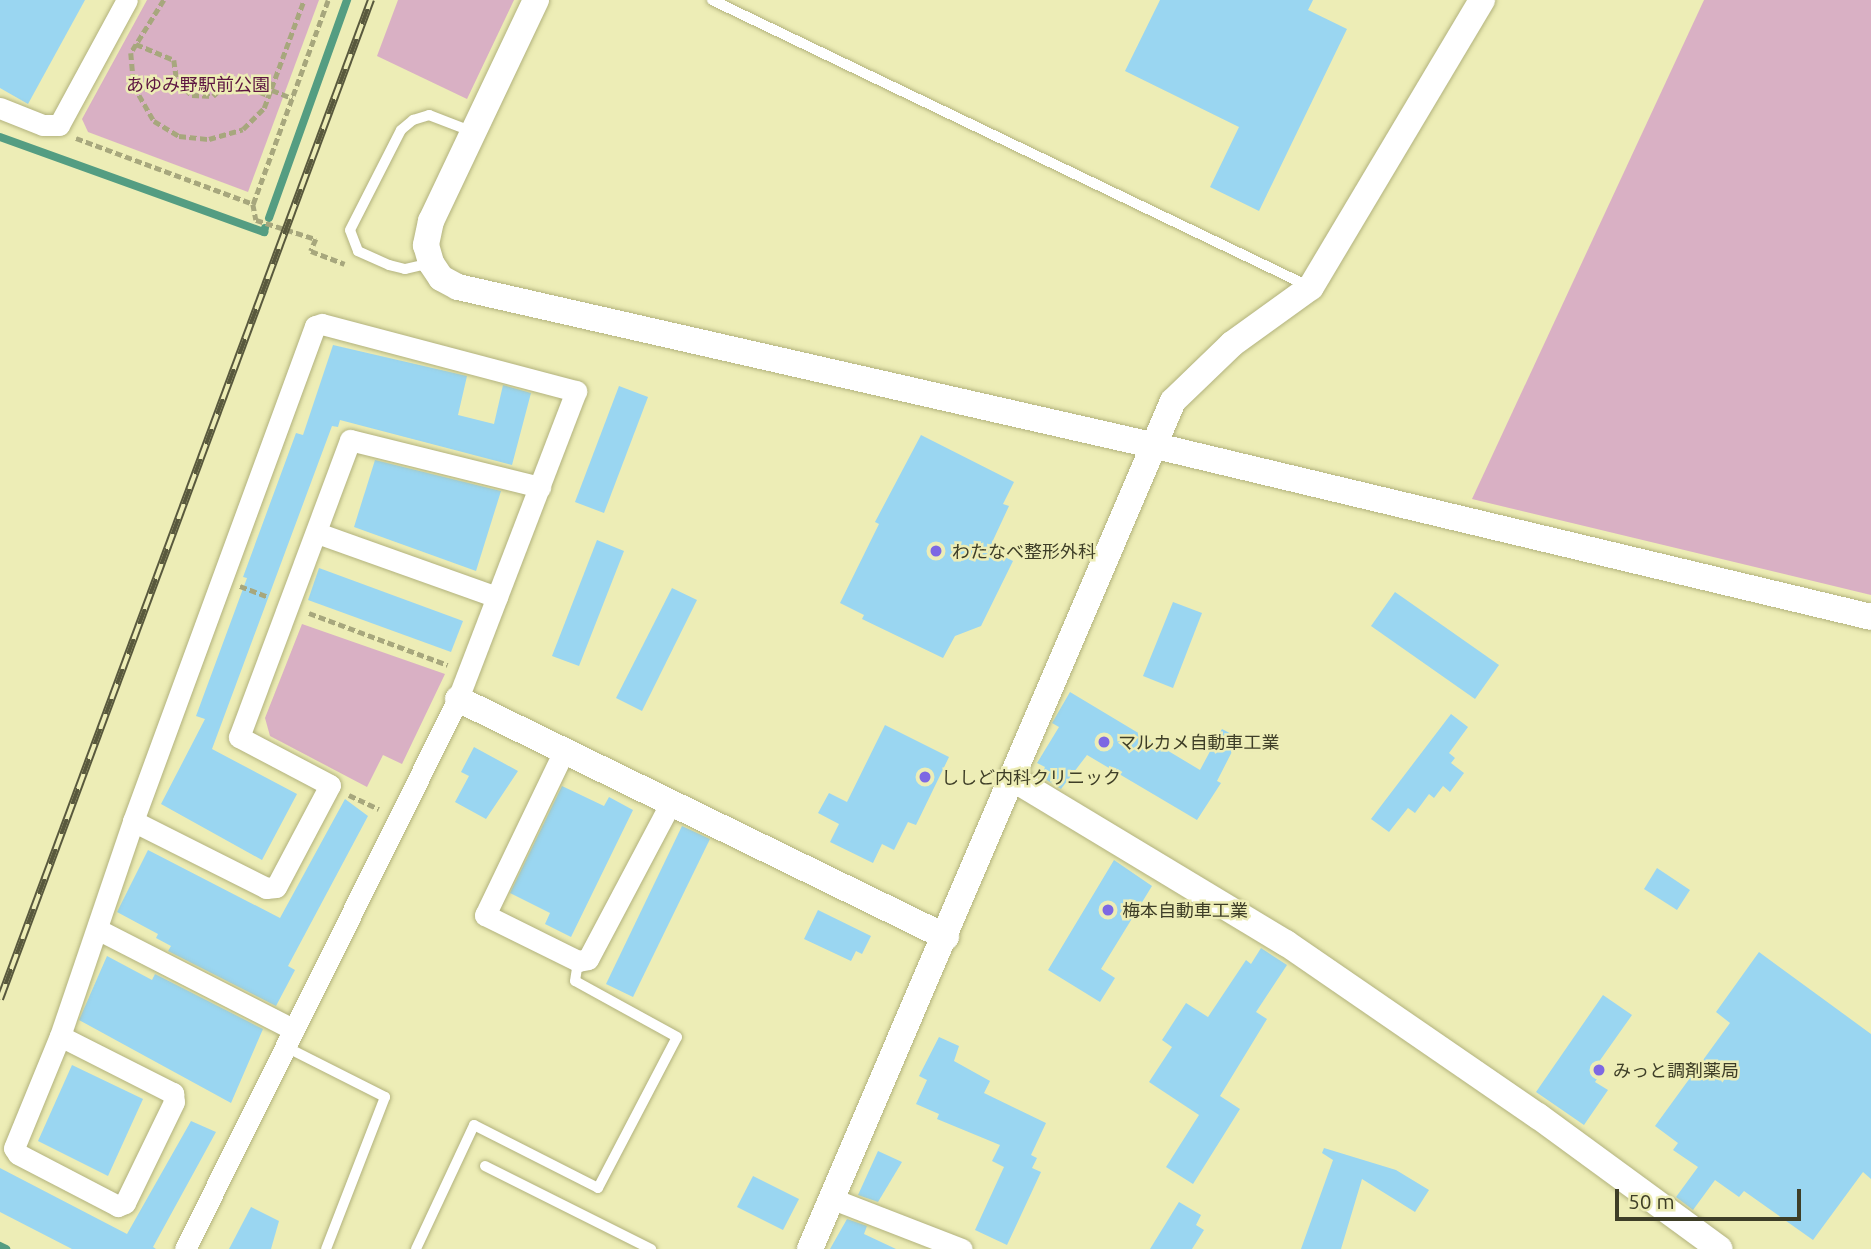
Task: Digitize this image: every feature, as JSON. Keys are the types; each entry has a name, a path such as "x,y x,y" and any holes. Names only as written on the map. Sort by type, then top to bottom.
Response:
{"street":[{"path":"0,108 43,125 59,125 127,0"},
{"path":"536,0 431,220 426,245 431,263 442,278 458,287 1152,446 1871,617"},
{"path":"810,1249 946,937 1152,446 1174,401 1197,374 1311,287 1482,0"},
{"path":"60,1036 173,1093 174,1102 125,1203 118,1206 18,1154 14,1148 60,1036 133,821 315,326 322,324 576,391 458,699 185,1249"},
{"path":"133,821 267,888 276,887 330,785 239,737 350,440 540,487"},
{"path":"317,533 497,597"},
{"path":"458,699 946,937"},
{"path":"563,752 485,915 578,961 588,959 670,804"},
{"path":"1012,778 1286,943 1538,1116 1720,1249"},
{"path":"97,929 290,1038"},
{"path":"833,1199 962,1249"}],"lane":[{"path":"712,0 1311,287"},
{"path":"431,263 405,269 389,265 358,251 350,230 401,130 413,120 429,115 473,132"},
{"path":"416,1249 474,1125 598,1188 677,1037 575,981 578,961"},
{"path":"290,1038 385,1097 326,1249"},
{"path":"485,1166 651,1249"}],"path":[{"path":"164,0 131,53 138,99 154,121 179,136 209,139 243,130 270,96 304,0"},
{"path":"328,0 253,204 256,220 316,240 311,251 358,269"},
{"path":"136,44 174,60 177,82 192,95 213,96 230,80 270,96"},
{"path":"272,90 292,98"},
{"path":"59,125 72,137 253,204"},
{"path":"223,579 456,668"},
{"path":"330,785 399,819"}],"green space":[{"name":"あゆみ野駅前公園","path":"147,0 319,0 248,192 88,132 82,119"},
{"path":"398,0 514,0 467,99 377,56"},
{"path":"1704,0 1871,0 1871,595 1472,499"},
{"path":"302,624 445,674 402,764 383,755 367,787 270,736 265,718"}],"building":[{"path":"0,0 85,0 28,104 0,88"},
{"path":"1160,0 1313,0 1308,10 1347,29 1259,211 1210,187 1239,127 1125,71"},
{"path":"333,345 467,376 458,415 494,424 503,385 531,393 512,465 340,420 338,427 332,426 212,749 297,794 262,860 161,804 205,719 196,716 247,578 243,577 296,433 303,435"},
{"path":"619,386 648,397 604,513 575,502"},
{"path":"921,435 1014,482 1003,504 1009,506 989,549 1013,561 981,626 955,636 943,658 862,619 864,615 840,603 879,524 875,522"},
{"path":"375,460 501,491 476,571 354,527"},
{"path":"597,540 624,551 579,666 552,656"},
{"path":"319,568 463,621 451,652 308,600"},
{"path":"672,588 697,600 642,711 616,698"},
{"path":"1395,592 1499,665 1475,699 1371,626"},
{"path":"1173,602 1202,613 1173,688 1143,676"},
{"path":"1070,692 1200,770 1222,729 1239,738 1217,781 1221,783 1197,820 1087,755 1061,789 1040,776 1045,767 1037,763 1059,727 1052,723"},
{"path":"1451,714 1468,727 1449,753 1455,758 1451,763 1464,773 1450,792 1443,786 1434,798 1429,794 1415,813 1408,808 1389,832 1371,819"},
{"path":"885,725 949,757 916,825 908,822 894,850 882,844 873,863 830,842 839,824 818,813 829,793 847,802"},
{"path":"474,747 518,771 486,819 455,802 469,776 461,772"},
{"path":"562,786 604,806 609,797 633,810 571,937 545,924 550,913 510,893"},
{"path":"345,799 368,816 288,966 295,970 276,1006 168,951 171,946 156,938 158,934 117,912 148,850 280,918"},
{"path":"682,826 710,839 633,997 606,984"},
{"path":"1114,860 1152,886 1101,969 1115,978 1100,1002 1048,970"},
{"path":"1657,868 1690,890 1677,910 1644,889"},
{"path":"818,910 871,936 862,954 856,951 851,961 804,939"},
{"path":"1261,948 1287,965 1256,1012 1267,1019 1220,1096 1240,1109 1193,1184 1166,1167 1199,1115 1149,1082 1172,1047 1162,1040 1186,1003 1208,1017 1246,960 1251,964"},
{"path":"1759,952 1871,1034 1871,1179 1863,1172 1813,1240 1744,1191 1739,1197 1715,1180 1693,1210 1676,1197 1698,1167 1673,1150 1678,1143 1655,1126 1730,1023 1716,1012"},
{"path":"107,956 152,980 155,974 263,1029 231,1103 79,1020"},
{"path":"1603,995 1632,1015 1596,1066 1602,1071 1595,1082 1608,1090 1584,1125 1536,1092"},
{"path":"939,1037 959,1046 954,1061 990,1081 984,1093 1046,1123 1031,1155 1037,1158 1032,1168 1041,1172 1007,1245 975,1230 1004,1167 992,1161 1000,1145 937,1119 939,1114 916,1104 927,1080 919,1076"},
{"path":"72,1065 143,1099 108,1176 38,1141"},
{"path":"191,1121 216,1132 153,1247 156,1249 72,1249 0,1212 0,1168 127,1234"},
{"path":"1324,1148 1396,1170 1429,1190 1415,1212 1362,1179 1341,1249 1301,1249 1333,1160 1322,1153"},
{"path":"878,1151 902,1162 878,1202 858,1195"},
{"path":"753,1176 799,1199 783,1230 737,1207"},
{"path":"1179,1202 1201,1215 1196,1225 1204,1230 1192,1249 1150,1249"},
{"path":"251,1207 279,1221 271,1249 229,1249"},
{"path":"847,1219 867,1226 864,1234 896,1249 830,1249"}],"waterway":[{"path":"269,218 347,0"},
{"path":"0,137 264,232 265,228"},
{"path":"0,1246 6,1249"}],"railway":[{"path":"0,999 371,0"}],"place":[{"name":"わたなべ整形外科","path":"936,551"},
{"name":"マルカメ自動車工業","path":"1104,742"},
{"name":"ししど内科クリニック","path":"925,777"},
{"name":"梅本自動車工業","path":"1108,910"},
{"name":"みっと調剤薬局","path":"1599,1070"}]}
